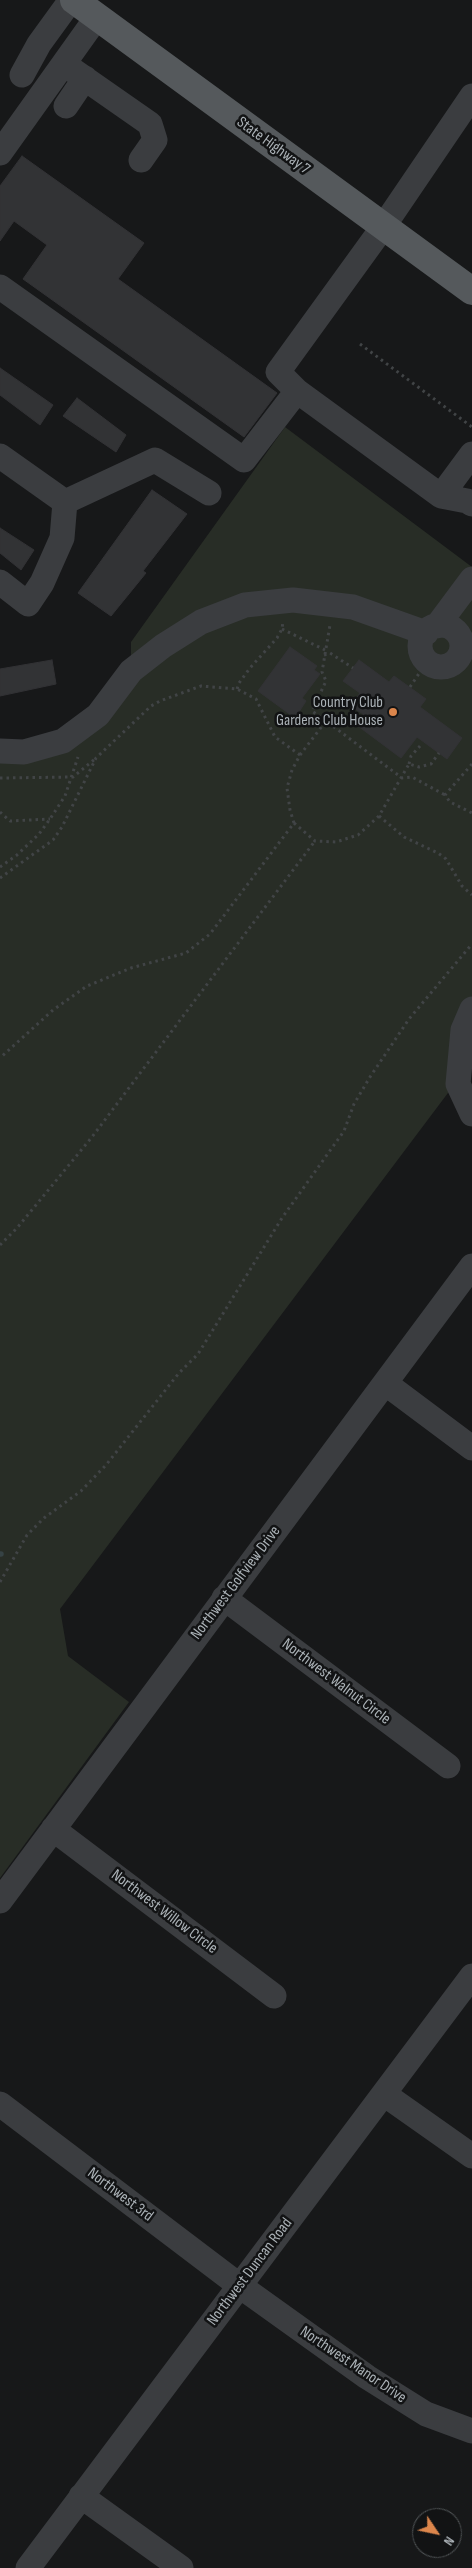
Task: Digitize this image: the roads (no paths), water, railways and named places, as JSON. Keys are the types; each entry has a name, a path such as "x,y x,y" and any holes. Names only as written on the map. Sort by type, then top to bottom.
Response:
{"main road":[{"name":"State Highway 7","path":"72,0 97,16 472,292"}],"street":[{"path":"22,75 39,44 72,0"},
{"path":"0,153 97,16"},
{"path":"64,64 150,124 155,140 141,160"},
{"path":"66,106 85,78"},
{"path":"472,96 383,227 278,372 297,391 441,496 468,501 472,504"},
{"path":"0,287 244,460 297,391"},
{"path":"441,496 472,454"},
{"path":"65,502 155,460 210,493"},
{"path":"3,466 65,502"},
{"path":"0,582 28,604 42,583 62,538 65,502"},
{"path":"0,751 32,750 63,741 98,716 131,671 163,646 201,622 245,605 293,600 334,604 372,612 431,629 444,625 456,631 467,651 449,666 420,674 424,658 420,645 431,629 472,578"},
{"path":"472,1009 464,1030 458,1084 472,1114"},
{"name":"Northwest Golfview Drive","path":"0,1901 472,1266"},
{"path":"385,1383 472,1448"},
{"name":"Northwest Walnut Circle","path":"224,1598 448,1766"},
{"name":"Northwest Willow Circle","path":"53,1829 274,1996"},
{"name":"Northwest Duncan Road","path":"28,2568 472,1976"},
{"path":"384,2094 472,2156"},
{"name":"Northwest 3rd","path":"0,2104 240,2286"},
{"name":"Northwest Manor Drive","path":"240,2286 367,2377 426,2414 472,2431"},
{"path":"82,2496 181,2568"}],"place":[{"name":"Country Club Gardens Club House","path":"393,712"}]}
